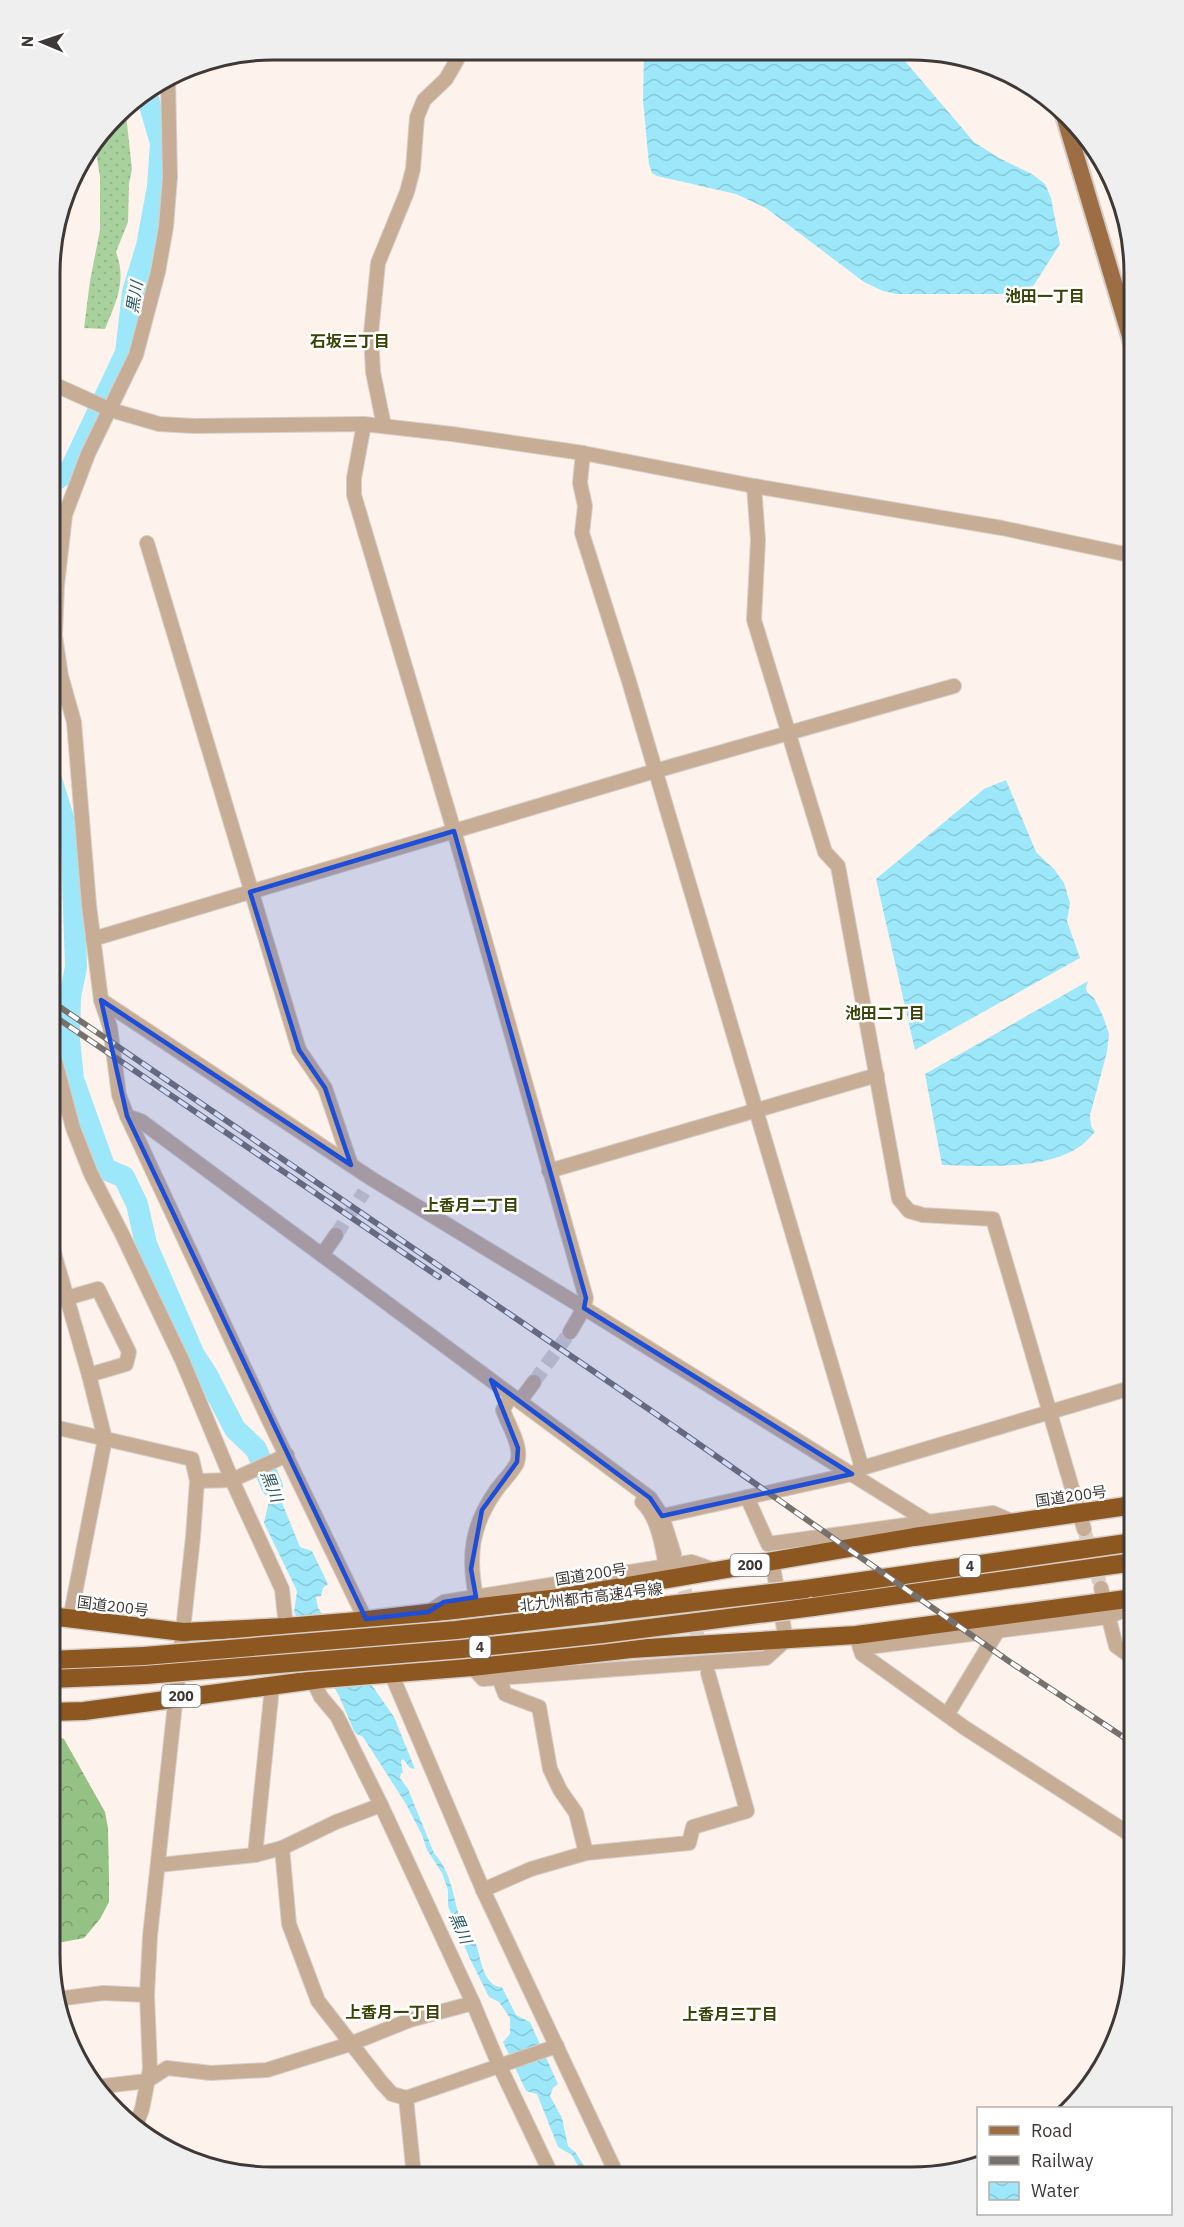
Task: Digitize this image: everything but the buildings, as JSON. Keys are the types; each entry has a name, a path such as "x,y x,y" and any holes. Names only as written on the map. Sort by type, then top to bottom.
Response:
{"highway":[{"name":"国道200号","path":"60,1618 183,1632 290,1627 362,1620 551,1599 718,1570 770,1552 1016,1523 1082,1521 1124,1508"},
{"name":"北九州都市高速4号線","path":"60,1678 145,1665 806,1589 1124,1543"},
{"name":"北九州都市高速4号線","path":"60,1661 145,1665 451,1650 603,1634 813,1607 1124,1563"},
{"name":"200","path":"60,1712 84,1711 175,1697 272,1687 317,1679 472,1667 631,1649 786,1640 858,1642 1124,1600"}],"main road":[{"path":"1068,128 1124,317"}],"street":[{"path":"384,426 373,372 371,334 378,263 414,169 417,117 424,100 446,79 457,60"},
{"path":"60,559 65,515 108,408 136,355 158,272 166,227 170,177 168,88"},
{"path":"60,388 108,408 159,424 194,426 364,424 384,426 583,453 754,486 1002,528 1124,554"},
{"path":"364,424 354,478 354,495 454,831 586,1298 584,1308 570,1332"},
{"path":"583,453 580,483 585,506 582,533 755,1111 857,1471"},
{"path":"754,486 758,540 754,620 825,852 838,866 899,1199 909,1211 922,1215 993,1219 1082,1521"},
{"path":"147,543 299,1050 325,1088 351,1166"},
{"path":"60,669 74,722 93,939 101,1000 110,1027 119,1095 284,1456 387,1673 483,1890 613,2167"},
{"path":"93,939 655,771 954,686"},
{"path":"101,1000 351,1166 857,1471 927,1521"},
{"path":"549,1171 877,1076"},
{"path":"60,1077 73,1128 91,1174 182,1360 236,1478 282,1589 290,1627 317,1679 321,1697 337,1716 381,1805 548,2167"},
{"path":"127,1116 141,1121 650,1498 662,1516 674,1554"},
{"path":"364,1192 372,1179"},
{"path":"322,1255 336,1235"},
{"path":"60,1274 105,1439 70,1619"},
{"path":"67,1298 99,1289 129,1352 126,1364 89,1375"},
{"path":"476,1597 471,1569 475,1537 482,1510 517,1462 518,1449 503,1410 534,1382"},
{"path":"662,1516 857,1471 1124,1390"},
{"path":"60,1428 192,1459 197,1481 150,1936 147,1995 150,2069 138,2119"},
{"path":"197,1481 236,1478 284,1456"},
{"path":"606,1465 619,1482 648,1507 660,1537 666,1566"},
{"path":"472,1667 483,1679 707,1666 766,1658 786,1640 770,1552 747,1497"},
{"path":"770,1552 927,1521 993,1512 1016,1523"},
{"path":"428,1612 444,1602 692,1562 718,1570"},
{"path":"1124,1605 1104,1603 997,1632 858,1642 862,1654 947,1714 1124,1830"},
{"path":"1104,1603 1116,1646 1124,1652"},
{"path":"947,1714 997,1632"},
{"path":"483,1890 531,1869 586,1853 689,1843 693,1827 747,1811 707,1666"},
{"path":"499,1678 506,1694 539,1707 550,1769 560,1790 576,1813 586,1853"},
{"path":"255,1855 272,1687"},
{"path":"158,1865 255,1855 282,1848 336,1822 381,1805"},
{"path":"282,1848 289,1924 318,2001 392,2094 406,2098 556,2047"},
{"path":"64,1998 103,1993 147,1995"},
{"path":"105,2086 147,2081 167,2067 211,2073 267,2070 350,2044 410,2020 473,2003"},
{"path":"406,2098 413,2167"}],"highlighted area":[{"path":"454,831 586,1298 584,1308 852,1474 662,1516 650,1498 491,1380 518,1448 517,1462 482,1510 471,1569 476,1597 444,1602 428,1612 366,1619 127,1116 101,1000 351,1165 325,1088 299,1050 250,892"}],"green space":[{"path":"126,118 132,169 129,184 128,222 116,252 120,272 119,291 105,329 84,328 100,230 100,177 97,154"},
{"path":"60,1737 64,1739 105,1812 108,1828 109,1902 100,1919 84,1938 60,1942"}],"water":[{"path":"644,60 904,60 974,142 999,158 1032,174 1045,184 1051,198 1060,244 1034,285 1025,291 1011,294 897,294 883,291 864,282 766,208 736,194 652,173 649,164 643,100"},
{"path":"1006,780 1036,852 1054,869 1064,883 1070,903 1067,921 1080,958 915,1050 876,879 984,789"},
{"path":"1088,981 1087,992 1094,998 1109,1034 1107,1052 1090,1115 1091,1126 1095,1132 1082,1145 1067,1153 1033,1163 942,1165 925,1074"},
{"path":"268,1468 300,1547 312,1551 328,1584 323,1588 321,1596 316,1597 318,1608 394,1717 415,1769 410,1768 403,1759 401,1761 403,1773 400,1778 408,1789 434,1853 445,1870 462,1925 476,1944 487,1978 496,1986 502,1987 516,2015 530,2022 558,2084 553,2088 550,2096 562,2118 568,2146 576,2153 585,2167 579,2167 572,2155 558,2147 537,2094 526,2091 503,2042 510,2034 510,2018 499,2002 489,1997 469,1957 448,1906 448,1890 442,1873 427,1850 406,1804 363,1737 355,1733 339,1696 294,1612 297,1591 264,1523 271,1492 263,1470"}],"waterway":[{"name":"黒川","path":"60,477 71,469 126,353 133,292 147,246 158,187 161,143 148,100"},
{"name":"黒川","path":"60,808 72,847 76,967 70,997 69,1039 73,1079 105,1169 124,1177 137,1204 146,1244 194,1355 235,1429 256,1449 272,1486"}],"tunnel":[{"path":"336,1235 364,1192"},
{"path":"534,1382 570,1332"},
{"path":"1084,1529 1101,1588"},
{"path":"679,1570 708,1673"}],"railway":[{"path":"60,1007 653,1412 1010,1662 1124,1737"},
{"path":"60,1020 439,1277"}],"district":[{"name":"池田一丁目","path":"1045,296"},
{"name":"石坂三丁目","path":"350,341"},
{"name":"池田二丁目","path":"885,1013"},
{"name":"上香月二丁目","path":"471,1205"},
{"name":"上香月一丁目","path":"393,2012"},
{"name":"上香月三丁目","path":"730,2014"}]}
